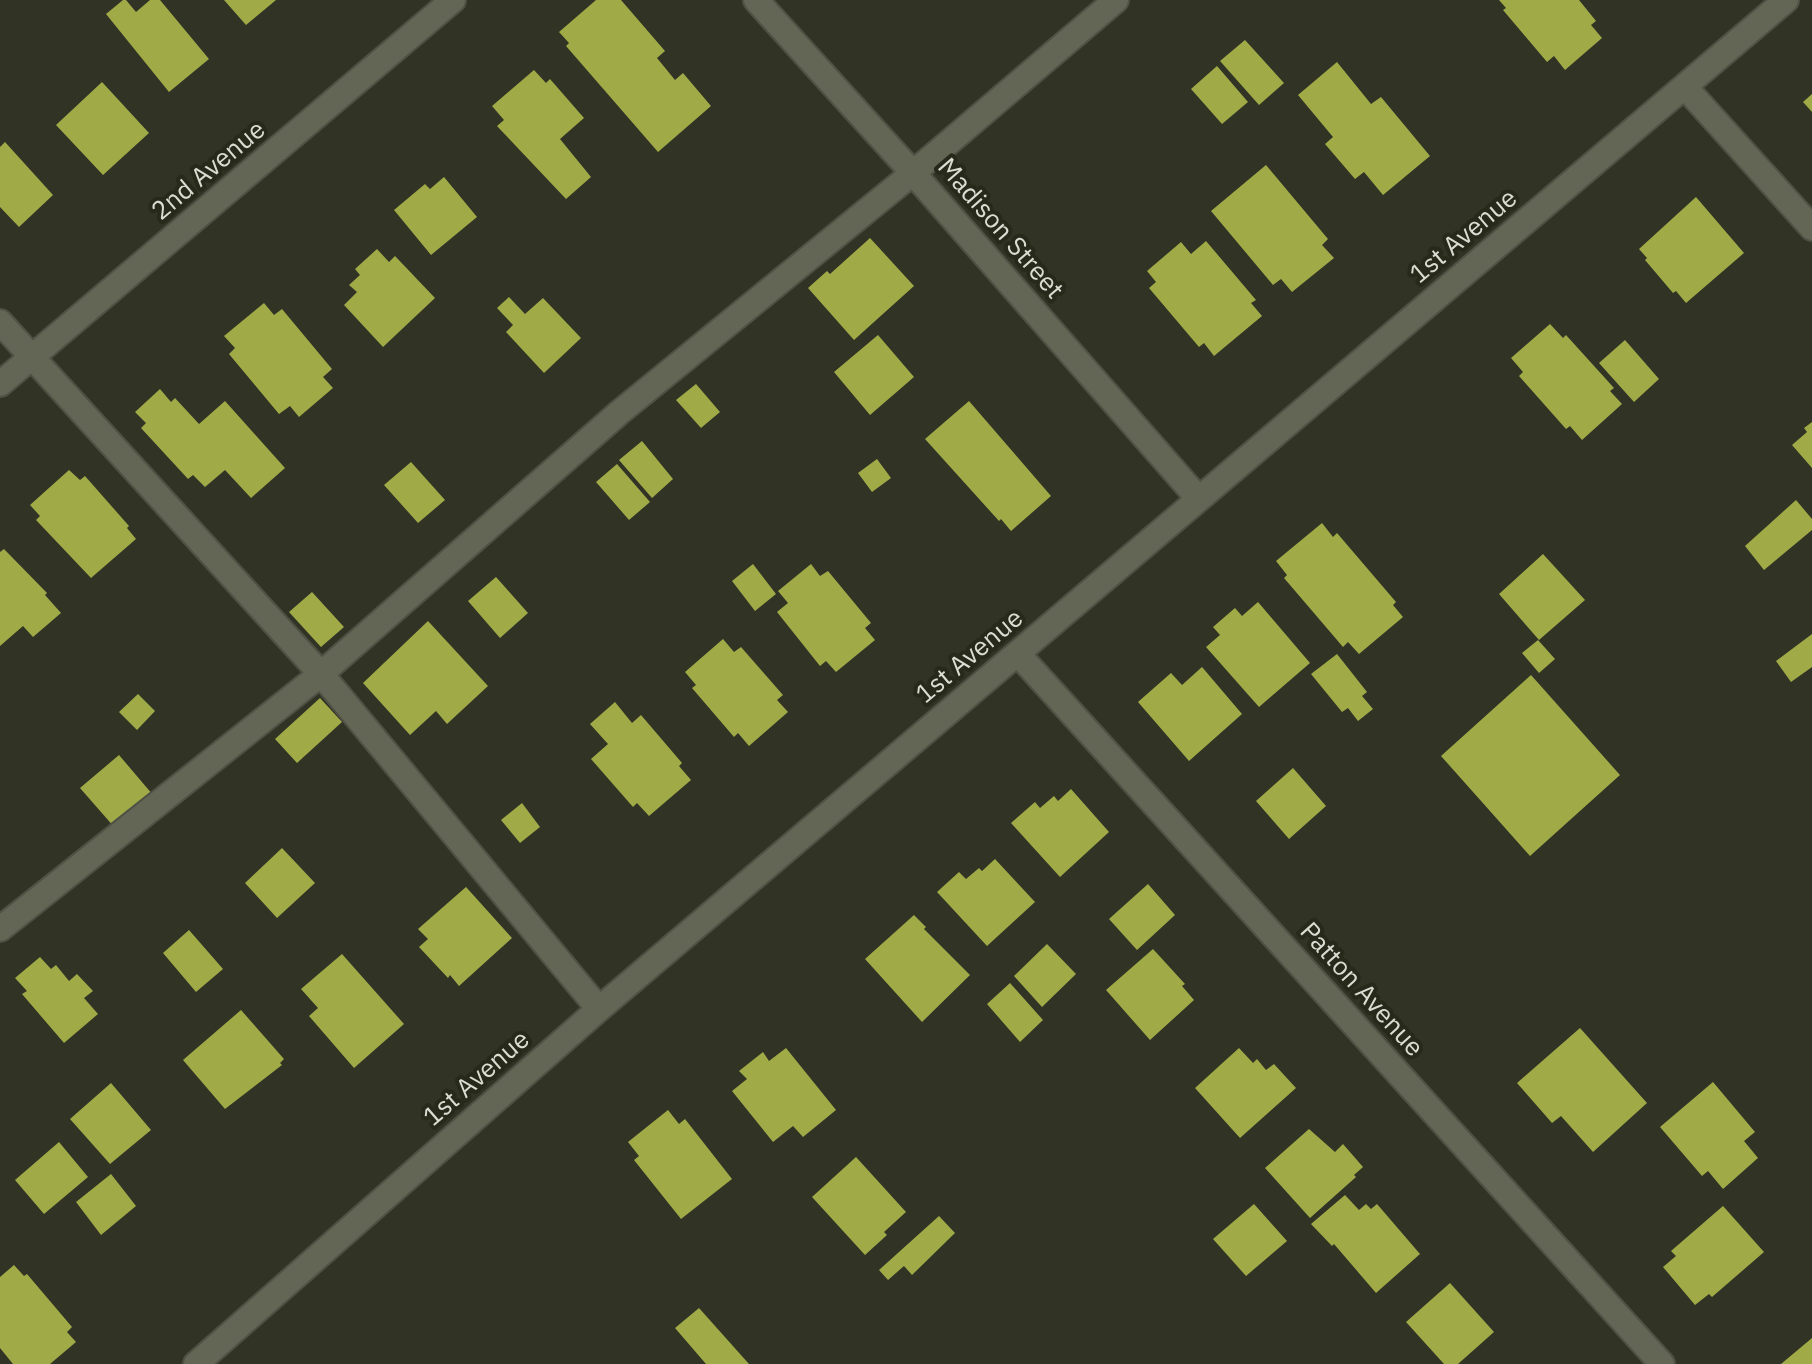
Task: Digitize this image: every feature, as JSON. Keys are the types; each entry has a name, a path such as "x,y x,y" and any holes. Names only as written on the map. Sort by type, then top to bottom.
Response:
{"street":[{"name":"2nd Avenue","path":"0,384 453,0"},
{"name":"Madison Street","path":"756,0 913,173 1198,498"},
{"path":"0,929 321,674 620,412 913,173 1116,0"},
{"name":"1st Avenue","path":"196,1364 599,1009 1786,0"},
{"path":"1685,87 1812,228"},
{"path":"0,322 321,674 599,1009"},
{"name":"Patton Avenue","path":"1018,654 1662,1364"}],"building":[{"path":"123,0 136,12 150,0 160,0 209,59 169,92 106,14"},
{"path":"224,0 276,0 246,25"},
{"path":"596,0 621,0 665,51 657,58 675,80 683,73 711,106 658,152 566,46 569,43 559,32"},
{"path":"1499,0 1579,0 1596,21 1591,25 1602,38 1565,70 1554,56 1547,62 1503,10 1506,8"},
{"path":"1245,40 1284,83 1259,105 1220,61"},
{"path":"1337,62 1371,104 1381,97 1430,156 1383,195 1364,172 1355,179 1325,144 1333,137 1298,95"},
{"path":"1217,66 1248,102 1222,124 1191,89"},
{"path":"534,70 546,83 550,79 584,118 560,139 591,177 566,199 497,126 504,120 492,106"},
{"path":"102,82 149,133 103,175 56,125"},
{"path":"1812,94 1812,112 1803,102"},
{"path":"5,142 53,195 19,227 0,207 0,147"},
{"path":"1266,165 1328,239 1322,245 1334,258 1292,292 1281,279 1273,285 1211,211"},
{"path":"444,177 477,217 431,255 394,210 425,184 430,189"},
{"path":"1696,197 1744,253 1686,303 1676,291 1673,293 1639,249"},
{"path":"870,238 914,286 854,340 808,288 827,271 830,274"},
{"path":"1206,241 1256,300 1251,303 1262,316 1214,356 1204,343 1199,347 1149,288 1156,282 1147,271 1181,242 1191,254"},
{"path":"377,249 389,262 395,256 435,298 383,347 344,305 357,292 349,285 360,275 355,269"},
{"path":"509,297 525,314 543,298 581,338 544,373 506,332 513,325 497,308"},
{"path":"264,303 274,315 282,309 332,369 323,377 333,388 299,417 290,406 279,414 229,354 235,348 224,336"},
{"path":"1550,324 1563,338 1566,335 1614,388 1610,391 1622,404 1582,440 1570,426 1566,429 1519,376 1523,372 1511,358"},
{"path":"878,335 914,377 870,415 834,372"},
{"path":"1625,340 1659,379 1634,402 1599,363"},
{"path":"696,384 720,412 701,428 676,400"},
{"path":"160,389 171,402 175,398 199,424 225,401 285,468 251,498 225,470 205,487 193,475 188,479 141,428 146,423 135,412"},
{"path":"969,401 1051,496 1011,531 925,439"},
{"path":"1812,422 1812,468 1792,445 1807,432 1804,428"},
{"path":"642,441 673,479 652,498 619,460"},
{"path":"877,459 891,478 872,492 858,473"},
{"path":"411,462 445,500 418,523 384,485"},
{"path":"617,464 650,502 629,520 596,482"},
{"path":"69,470 80,480 85,476 129,526 127,528 136,539 91,578 36,520 40,516 30,505"},
{"path":"1796,500 1812,519 1812,530 1764,570 1745,546"},
{"path":"1322,523 1333,537 1337,533 1396,602 1393,605 1403,617 1359,654 1348,642 1343,647 1284,578 1287,575 1276,561"},
{"path":"4,549 47,593 45,595 61,613 33,637 23,626 0,646 0,552"},
{"path":"1543,554 1585,600 1539,640 1499,594"},
{"path":"753,564 776,594 755,611 732,581"},
{"path":"811,564 820,576 828,571 871,623 865,628 875,640 836,672 826,661 820,666 777,612 788,603 778,591"},
{"path":"496,577 528,613 500,638 468,601"},
{"path":"312,592 344,627 321,647 289,612"},
{"path":"1258,602 1310,663 1259,707 1206,647 1220,635 1213,627 1235,608 1242,616"},
{"path":"428,621 488,686 447,724 436,711 410,735 363,683"},
{"path":"1812,634 1812,667 1791,682 1776,661"},
{"path":"723,639 734,652 741,647 783,695 777,700 788,712 749,746 738,733 734,737 692,688 696,685 685,672"},
{"path":"1538,640 1555,659 1539,673 1522,653"},
{"path":"1337,654 1367,692 1362,696 1373,709 1358,721 1348,708 1342,712 1311,674"},
{"path":"1202,667 1242,714 1189,761 1138,702 1171,673 1182,685"},
{"path":"1531,675 1620,775 1530,856 1441,756"},
{"path":"138,694 155,711 137,730 119,712"},
{"path":"320,698 342,722 297,763 275,739"},
{"path":"615,702 632,723 641,715 682,763 679,766 691,780 649,816 637,803 633,807 591,759 608,744 590,724"},
{"path":"119,755 153,795 115,828 80,788"},
{"path":"1293,768 1326,806 1289,839 1256,801"},
{"path":"1071,789 1109,832 1060,877 1011,823 1035,802 1040,808 1054,796 1058,801"},
{"path":"522,803 540,827 520,843 501,820"},
{"path":"282,848 315,883 277,918 245,883"},
{"path":"995,859 1035,902 987,946 937,892 959,872 966,879 979,868 982,871"},
{"path":"1148,884 1175,915 1137,950 1109,919"},
{"path":"466,887 512,938 459,986 419,947 428,939 418,929"},
{"path":"914,915 970,975 922,1022 865,959"},
{"path":"189,930 223,969 196,992 163,953"},
{"path":"1047,944 1076,974 1042,1007 1014,976"},
{"path":"1153,949 1185,984 1182,986 1194,1000 1150,1040 1106,990"},
{"path":"342,954 404,1024 354,1068 309,1016 318,1008 301,989"},
{"path":"40,957 51,969 56,965 69,981 77,974 93,991 84,998 98,1014 64,1043 22,994 27,991 15,978"},
{"path":"1010,983 1043,1020 1020,1042 987,1004"},
{"path":"241,1010 284,1059 280,1063 282,1065 225,1109 183,1060"},
{"path":"1580,1028 1647,1103 1593,1152 1561,1116 1552,1123 1517,1083"},
{"path":"786,1048 836,1110 803,1137 793,1126 773,1142 732,1091 747,1079 739,1071 763,1052 769,1061"},
{"path":"1239,1048 1253,1063 1257,1059 1266,1070 1274,1064 1296,1088 1240,1138 1195,1088"},
{"path":"1713,1082 1755,1132 1744,1141 1758,1158 1723,1189 1708,1171 1702,1176 1660,1127"},
{"path":"111,1083 151,1130 110,1164 70,1119"},
{"path":"668,1110 679,1124 685,1119 732,1179 681,1219 634,1160 639,1156 628,1142"},
{"path":"1309,1129 1335,1152 1343,1144 1363,1167 1310,1218 1265,1168"},
{"path":"59,1142 88,1177 44,1214 15,1180"},
{"path":"856,1157 906,1212 865,1255 812,1197"},
{"path":"111,1174 136,1206 101,1235 76,1202"},
{"path":"1345,1195 1359,1210 1366,1204 1371,1209 1377,1204 1420,1254 1376,1293 1334,1244 1332,1246 1311,1224"},
{"path":"1254,1204 1287,1241 1246,1276 1213,1239"},
{"path":"1723,1206 1764,1252 1712,1297 1709,1294 1695,1305 1663,1267 1676,1256 1671,1251"},
{"path":"939,1216 955,1233 912,1275 904,1266 888,1280 879,1270"},
{"path":"14,1265 24,1276 27,1274 72,1327 67,1332 76,1342 50,1364 13,1364 0,1348 0,1277"},
{"path":"1450,1283 1494,1332 1458,1364 1444,1364 1406,1322"},
{"path":"699,1308 749,1364 706,1364 675,1328"},
{"path":"1812,1338 1812,1364 1781,1364"}]}
